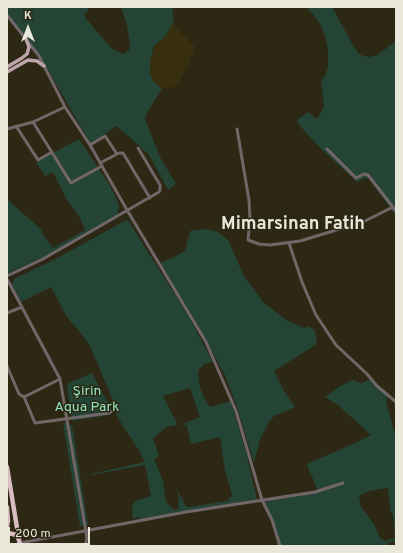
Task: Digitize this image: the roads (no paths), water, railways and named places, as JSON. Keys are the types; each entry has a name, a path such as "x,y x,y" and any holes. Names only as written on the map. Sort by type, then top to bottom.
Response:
{"highway":[{"path":"7,466 20,543"},
{"path":"7,507 7,526"},
{"path":"7,533 15,535 20,543"}],"main road":[{"path":"7,67 27,54 29,47 26,39"},
{"path":"7,72 28,60 37,62 44,66"}],"street":[{"path":"7,15 39,56 65,107 90,144 127,210 206,342 239,420 262,500 272,520 280,546"},
{"path":"7,129 33,122 65,107"},
{"path":"33,122 71,183 121,152 125,155 150,198"},
{"path":"16,126 38,160 52,152"},
{"path":"236,129 249,200 250,220 248,240 259,244 270,245 300,241 331,233 363,222 393,207"},
{"path":"90,144 105,136 117,154"},
{"path":"7,276 43,259 160,191 160,185 138,148"},
{"path":"327,149 356,178 364,174 368,175 396,211"},
{"path":"288,243 316,315 332,339 377,386 396,402"},
{"path":"7,279 60,379 87,538 85,546"},
{"path":"7,313 22,307"},
{"path":"7,366 19,394 24,397 34,423 109,413 116,409"},
{"path":"24,397 60,379"},
{"path":"20,543 181,513 315,492 343,483"}],"district":[{"name":"Mimarsinan Fatih","path":"293,225"}],"park label":[{"name":"Şirin Aqua Park","path":"87,400"}]}
